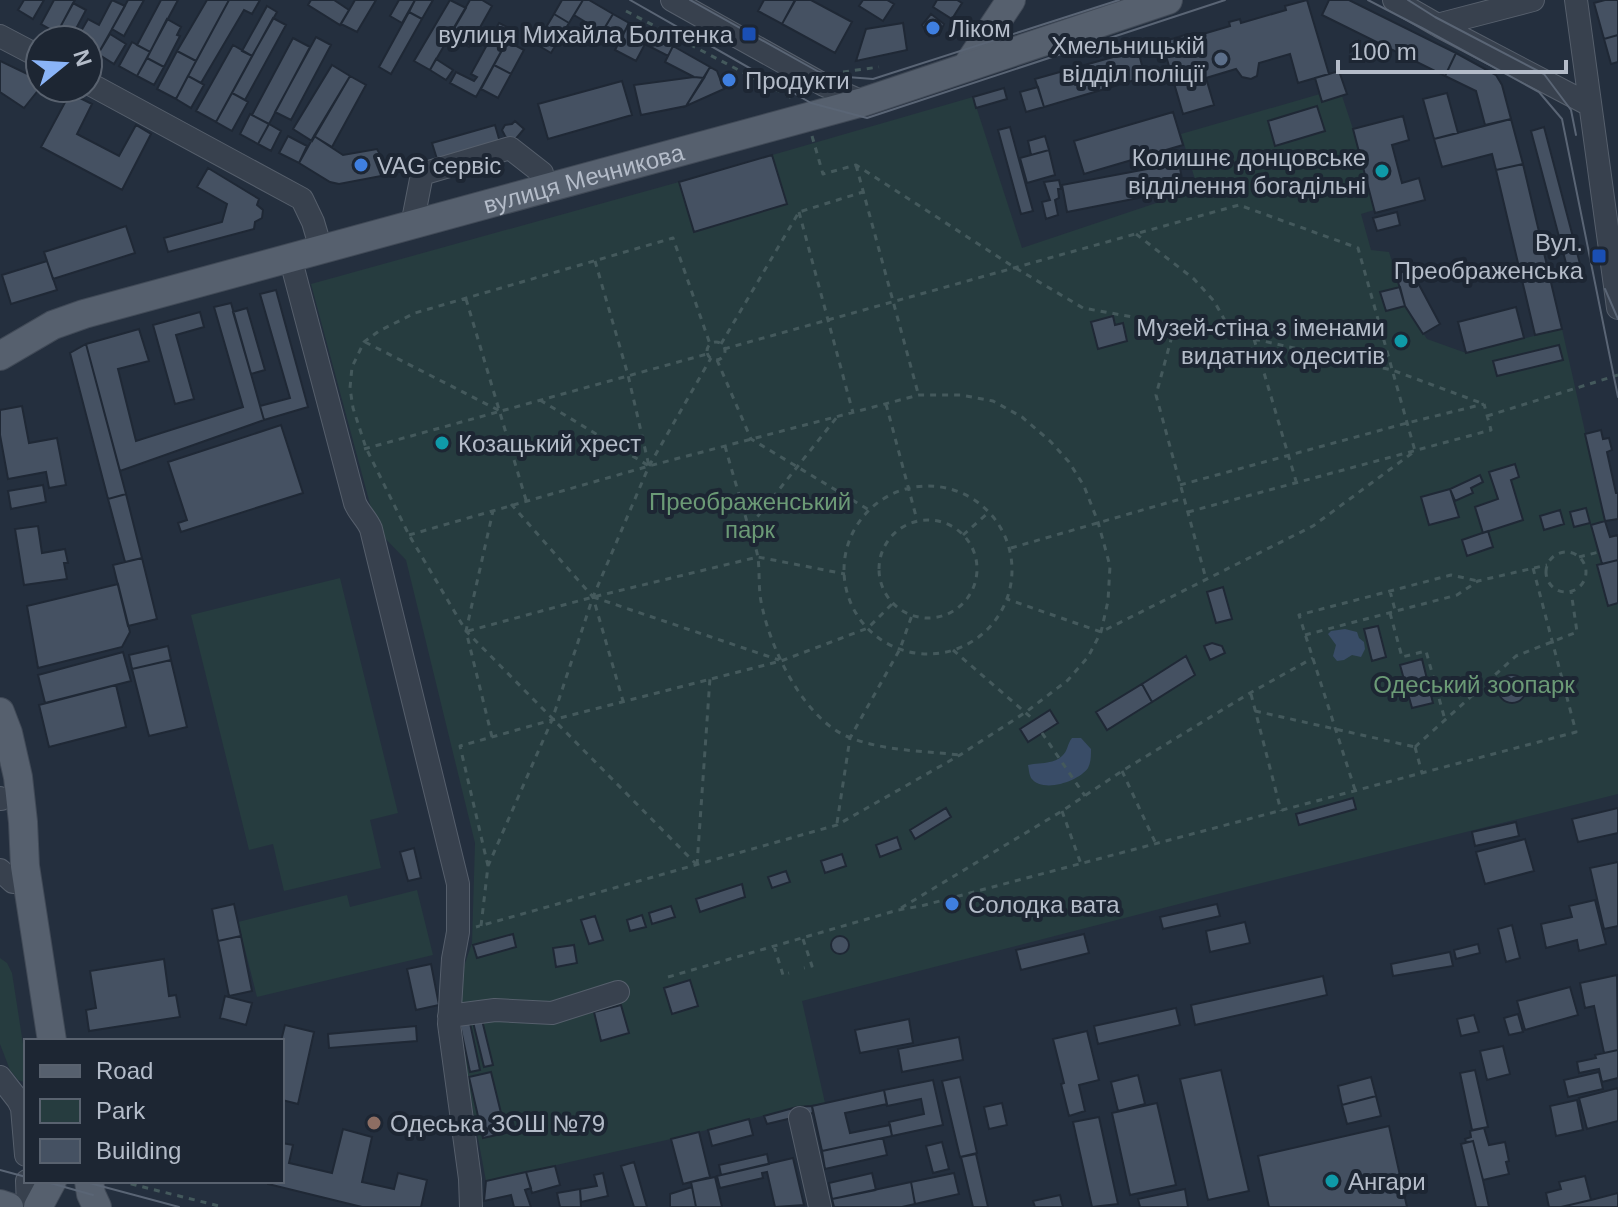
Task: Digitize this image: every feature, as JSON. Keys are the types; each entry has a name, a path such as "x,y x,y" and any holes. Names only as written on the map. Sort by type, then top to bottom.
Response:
{"main road":[{"path":"967,66 1011,0"},
{"name":"вулиця Мечникова","path":"0,356 53,325 84,314 412,225 799,107 863,102 1168,0"},
{"path":"0,712 15,760 25,866 52,1039"},
{"path":"0,752 6,876 37,1039"},
{"path":"1,762 13,802 33,845 40,869 65,1039"},
{"path":"38,1207 51,1183"},
{"path":"74,1183 76,1207"},
{"path":"89,1183 97,1207"},
{"path":"0,1204 9,1207"}],"street":[{"path":"672,0 818,82 863,102"},
{"path":"1394,0 1590,105"},
{"path":"1437,25 1533,0"},
{"path":"1576,0 1618,308"},
{"path":"0,36 24,49"},
{"path":"104,92 302,199 321,249"},
{"path":"412,225 422,174 510,148 542,173"},
{"path":"290,257 355,503 371,529 458,884 458,932 449,1024 471,1207"},
{"path":"449,1016 495,1010 552,1013 618,992"},
{"path":"0,1077 22,1108 24,1132"},
{"path":"800,1118 820,1207"},
{"path":"27,1183 28,1207"}],"path":[{"path":"626,11 799,107 823,174 856,165 1083,308 1254,339 1392,370 1484,404"},
{"path":"799,107 818,82"},
{"path":"780,102 799,107"},
{"path":"856,165 919,395"},
{"path":"721,344 799,212 863,191"},
{"path":"724,349 1239,205 1358,248 1415,451"},
{"path":"799,212 853,413"},
{"path":"1136,234 1194,279 1214,301 1233,335"},
{"path":"697,865 466,631 409,535 366,448 350,388 352,367 364,342 415,313 673,238 710,344"},
{"path":"595,261 628,375 649,466"},
{"path":"466,299 526,500"},
{"path":"1175,325 1156,395 1206,579"},
{"path":"1254,339 1296,482"},
{"path":"364,342 500,411"},
{"path":"717,360 722,357 724,349 716,342 710,344 707,354 717,360 751,439 869,510"},
{"path":"342,454 707,354"},
{"path":"481,926 488,866 552,720 593,597 649,466 711,358"},
{"path":"1487,416 1618,375"},
{"path":"409,535 649,466 919,395 961,395 993,401 1022,417 1069,462 1084,486 1110,566 1108,601 1101,632 1088,657 1068,680 960,755 837,825 458,932"},
{"path":"540,400 649,466"},
{"path":"886,404 918,521"},
{"path":"1188,512 1491,430 1484,404"},
{"path":"1180,485 1484,404"},
{"path":"749,528 837,417"},
{"path":"725,446 758,557 758,581 767,626 794,686 831,727 850,738 885,746 960,755"},
{"path":"1007,599 1101,632 1313,526 1415,451"},
{"path":"932,485 955,490 976,500 1000,526 1010,548 1013,574 1007,599 995,621 976,639 953,650 927,654 900,649 868,628 848,594 845,574 847,551 855,529 869,510 887,496 908,488 932,485"},
{"path":"1010,548 1184,498"},
{"path":"511,504 593,597 623,701"},
{"path":"492,737 466,631 494,509"},
{"path":"963,535 989,512"},
{"path":"932,520 946,523 963,535 975,553 977,567 976,581 961,606 950,614 921,618 906,613 893,603 880,578 879,563 892,536 904,526 932,520"},
{"path":"1569,552 1579,557 1585,566 1585,577 1580,586 1571,591 1560,591 1551,585 1547,565 1554,556 1569,552"},
{"path":"1579,557 1599,552"},
{"path":"466,631 758,557 845,574"},
{"path":"1305,635 1457,595 1478,581 1547,565"},
{"path":"668,977 898,910 1576,732 1533,568"},
{"path":"1356,791 1299,615 1451,575 1478,581"},
{"path":"1390,591 1402,657 1426,651 1445,720"},
{"path":"1415,747 1516,656 1577,632 1571,591"},
{"path":"593,597 781,661"},
{"path":"488,866 460,746 781,661 868,628 893,603"},
{"path":"837,825 850,738 900,649 912,615"},
{"path":"953,650 1034,720"},
{"path":"898,910 1250,693 1313,658"},
{"path":"697,865 710,678"},
{"path":"1250,693 1281,811"},
{"path":"1255,711 1415,747"},
{"path":"1042,733 1085,796"},
{"path":"1415,747 1422,773"},
{"path":"1122,771 1156,844"},
{"path":"1062,811 1081,864"},
{"path":"802,938 812,966 804,968"},
{"path":"774,946 783,975 789,973"},
{"path":"127,1183 223,1207"}],"green space":[{"name":"Преображенський парк","path":"1320,94 1342,96 1353,129 1374,210 1361,214 1371,250 1389,252 1400,287 1380,293 1386,311 1405,306 1427,339 1466,353 1562,329 1605,521 1610,537 1618,535 1618,794 802,1001 825,1103 486,1181 455,1015 459,981 472,943 475,843 406,560 377,530 311,284 973,97 1022,248 1198,189 1181,134"},
{"path":"340,578 398,813 370,820 381,868 284,891 273,844 249,850 191,615"},
{"path":"417,890 433,955 257,997 238,922 347,895 350,907"},
{"path":"0,958 12,973 24,1050 24,1082 10,1070 0,1044"}],"water":[{"path":"1345,629 1357,632 1365,649 1361,657 1352,655 1337,661 1333,656 1336,645 1328,634"},
{"path":"1072,738 1081,738 1091,749 1090,763 1083,773 1069,781 1052,785 1037,783 1031,778 1028,765 1058,759"}],"building":[{"path":"24,0 44,0 33,19 18,10"},
{"path":"54,0 75,0 62,24 41,24"},
{"path":"112,0 125,6 104,43 104,24 100,24"},
{"path":"128,0 144,0 124,36 112,29"},
{"path":"161,0 178,0 150,52 137,45"},
{"path":"207,0 229,0 196,61 177,51"},
{"path":"229,0 260,0 252,14 244,10 201,83 188,76"},
{"path":"311,0 334,0 349,10 340,25 308,5"},
{"path":"355,0 376,0 357,32 341,24"},
{"path":"399,0 415,0 402,23 390,16"},
{"path":"415,0 433,0 422,19 409,12"},
{"path":"450,0 466,8 430,70 414,61"},
{"path":"470,0 482,0 492,6 469,47 449,36"},
{"path":"562,0 583,0 569,23 554,14"},
{"path":"583,0 589,0 613,14 602,32 574,15"},
{"path":"764,0 795,1 782,24 758,11"},
{"path":"795,0 811,0 852,22 835,53 782,24"},
{"path":"863,0 887,0 894,4 883,21 859,6"},
{"path":"937,0 962,3 952,19 933,7"},
{"name":"Хмельницькій відділ поліції","path":"1307,0 1329,74 1298,83 1290,54 1259,63 1257,76 1251,79 1242,77 1236,69 1206,78 1214,105 1183,114 1162,42 1185,35 1186,39 1230,26 1229,22 1240,19 1241,23 1286,10 1285,6"},
{"path":"1329,0 1349,0 1456,53 1445,76 1322,15"},
{"path":"1618,0 1618,35 1604,39 1594,3"},
{"path":"73,3 86,10 79,24 62,24"},
{"path":"267,6 277,12 252,56 242,51"},
{"path":"409,12 422,19 391,74 379,67"},
{"path":"554,14 569,23 551,53 536,44"},
{"path":"613,14 629,23 621,39 604,29"},
{"name":"Ліком","path":"931,14 944,24 939,35 933,31 929,36 922,25"},
{"path":"273,18 286,25 245,100 232,93"},
{"path":"167,19 181,27 177,35 180,36 164,67 147,58"},
{"path":"499,23 513,30 476,97 450,83 456,72 474,81 477,77 471,74"},
{"path":"629,23 646,32 641,42 645,44 636,61 615,50"},
{"path":"903,23 907,50 856,61 866,29"},
{"path":"646,32 673,46 668,56 641,42"},
{"path":"110,34 126,44 114,64 104,58 104,44"},
{"path":"1618,35 1618,62 1611,64 1604,39"},
{"path":"316,37 331,45 291,120 275,112"},
{"path":"293,38 310,47 269,124 252,115"},
{"path":"507,41 524,50 511,74 494,65"},
{"path":"132,42 150,52 137,76 119,66"},
{"path":"233,45 252,56 216,122 196,111"},
{"path":"673,46 710,67 704,78 694,77 665,62"},
{"path":"1138,50 1145,77 1044,107 1035,79"},
{"path":"177,51 196,61 176,99 157,89"},
{"path":"1456,53 1496,75 1502,85 1511,119 1485,125 1476,91 1445,76"},
{"path":"147,58 164,67 154,85 137,76"},
{"path":"436,59 453,70 446,80 430,70"},
{"path":"0,61 24,72 24,104 27,104 24,108 0,92"},
{"path":"332,65 350,76 312,141 293,129"},
{"path":"494,65 511,74 498,98 481,89"},
{"path":"710,67 717,71 724,89 686,106"},
{"path":"1339,71 1347,94 1322,102 1315,78"},
{"path":"188,76 204,85 191,108 176,99"},
{"path":"350,76 366,85 332,147 314,136"},
{"path":"704,78 686,106 641,115 634,85"},
{"path":"622,81 632,115 548,139 538,104"},
{"path":"1038,87 1044,107 1026,112 1020,92"},
{"path":"1004,88 1007,99 976,108 973,97"},
{"path":"232,93 248,102 232,131 216,122"},
{"path":"1447,93 1458,133 1434,139 1423,99"},
{"path":"64,104 92,104 77,134 119,156 136,125 151,134 122,190 41,147"},
{"path":"1317,106 1325,131 1275,146 1268,121"},
{"path":"1173,112 1183,145 1084,174 1074,141"},
{"path":"250,114 269,124 258,144 240,134"},
{"name":"Колишнє донцовське відділення богадільні","path":"1403,116 1409,140 1392,145 1402,183 1419,178 1425,200 1375,213 1353,129"},
{"path":"1511,119 1523,164 1496,170 1492,154 1442,167 1434,139"},
{"path":"515,121 524,129 514,141 510,141 502,130 505,125"},
{"path":"269,124 281,131 271,151 258,144"},
{"path":"495,125 504,156 442,175 432,143"},
{"path":"1010,127 1033,211 1021,214 998,130"},
{"path":"1544,127 1584,279 1571,282 1531,131"},
{"path":"288,136 307,146 299,163 279,153"},
{"path":"314,136 343,155 377,149 384,162 396,160 397,173 339,184 330,182 299,163"},
{"path":"1045,136 1049,150 1031,155 1028,141"},
{"path":"1049,150 1055,175 1027,183 1020,158"},
{"path":"772,155 787,204 694,232 679,182"},
{"path":"1179,163 1184,189 1067,212 1062,185"},
{"path":"1523,164 1562,329 1535,335 1496,170"},
{"path":"208,168 259,199 257,205 263,210 262,218 255,222 254,229 168,252 164,238 222,222 227,204 197,187"},
{"path":"1059,180 1061,189 1058,189 1059,198 1055,200 1058,215 1046,219 1042,202 1050,200 1044,182"},
{"path":"1397,212 1400,225 1377,231 1373,218"},
{"path":"126,226 135,253 53,279 44,252"},
{"path":"47,261 57,290 11,304 2,275"},
{"path":"1410,268 1440,324 1423,334 1405,306 1396,275"},
{"path":"1400,287 1405,306 1386,311 1380,292"},
{"path":"276,290 308,407 264,420 260,406 290,398 260,294"},
{"path":"231,303 264,420 120,471 86,344 139,329 149,361 118,369 136,441 243,407 214,307"},
{"path":"1516,307 1524,338 1466,353 1458,322"},
{"path":"247,308 265,370 251,374 233,312"},
{"path":"200,312 204,327 176,335 194,399 175,404 153,325"},
{"path":"1113,316 1115,325 1123,323 1127,341 1098,349 1091,322"},
{"path":"86,344 126,494 108,499 70,353"},
{"path":"1559,345 1563,360 1497,376 1493,361"},
{"path":"22,406 29,443 57,438 66,485 49,488 46,472 8,479 0,435 0,410"},
{"path":"281,425 303,493 181,532 178,523 187,520 168,462"},
{"path":"1601,430 1603,439 1609,438 1612,450 1607,452 1618,493 1618,519 1605,521 1585,434"},
{"path":"1515,464 1519,477 1511,480 1523,520 1483,533 1475,507 1498,499 1489,472"},
{"path":"1480,475 1483,482 1471,488 1473,493 1455,501 1450,489"},
{"path":"43,485 46,502 11,509 8,491"},
{"path":"1450,489 1459,517 1429,525 1421,497"},
{"path":"126,494 142,558 125,562 108,499"},
{"path":"1586,508 1590,523 1574,527 1570,512"},
{"path":"1560,510 1564,524 1544,530 1540,516"},
{"path":"1605,521 1610,537 1618,535 1618,560 1602,564 1591,525"},
{"path":"38,526 42,553 65,549 67,579 24,585 15,529"},
{"path":"1488,531 1493,547 1467,556 1462,540"},
{"path":"142,558 157,619 128,626 113,565"},
{"path":"1618,560 1618,603 1608,606 1597,565"},
{"path":"118,584 130,632 122,647 38,668 27,606"},
{"path":"1223,587 1232,619 1216,623 1207,592"},
{"path":"1378,626 1386,657 1372,661 1364,629"},
{"path":"1212,643 1222,646 1225,653 1210,660 1204,646"},
{"path":"168,646 171,660 132,669 129,655"},
{"path":"123,652 131,681 45,703 38,675"},
{"path":"1186,656 1195,675 1152,702 1142,684"},
{"path":"1422,659 1433,703 1412,708 1400,665"},
{"path":"171,660 187,727 149,736 132,669"},
{"path":"1512,675 1522,679 1526,689 1522,699 1512,703 1502,699 1498,689 1502,679"},
{"path":"1142,684 1152,702 1107,730 1096,712"},
{"path":"116,685 126,727 49,747 39,705"},
{"path":"1050,710 1058,723 1028,742 1020,729"},
{"path":"1353,798 1356,809 1299,825 1296,814"},
{"path":"946,808 951,817 915,839 910,830"},
{"path":"1618,808 1618,833 1578,842 1572,819"},
{"path":"1516,822 1519,836 1475,846 1472,832"},
{"path":"897,837 901,849 880,857 876,845"},
{"path":"1525,839 1534,871 1485,884 1476,852"},
{"path":"414,848 421,878 408,881 400,852"},
{"path":"842,854 846,866 825,873 821,861"},
{"path":"1618,862 1618,926 1604,929 1590,868"},
{"path":"786,871 790,882 772,888 768,877"},
{"path":"742,884 745,897 700,912 696,899"},
{"path":"1595,900 1606,944 1579,951 1577,940 1546,948 1541,924 1572,917 1569,906"},
{"path":"234,904 241,936 218,941 212,909"},
{"path":"1217,904 1220,916 1163,929 1160,917"},
{"path":"671,906 675,917 652,924 649,913"},
{"path":"642,915 646,927 630,931 627,920"},
{"path":"595,916 603,940 589,944 581,920"},
{"path":"1245,922 1250,943 1210,952 1206,931"},
{"path":"1512,925 1520,958 1506,962 1498,929"},
{"path":"513,934 516,947 477,958 473,945"},
{"path":"1084,934 1089,953 1021,970 1016,950"},
{"path":"241,936 252,991 229,996 218,941"},
{"path":"840,936 849,945 840,954 831,945"},
{"path":"1478,944 1480,953 1456,959 1454,950"},
{"path":"574,945 577,963 556,967 553,948"},
{"path":"1450,952 1453,966 1393,976 1391,964"},
{"path":"164,959 169,996 176,995 180,1017 89,1031 86,1010 96,1008 90,971"},
{"path":"431,964 439,1005 416,1010 407,969"},
{"path":"1617,975 1618,1050 1604,1053 1594,1006 1585,1008 1580,983"},
{"path":"1323,976 1327,995 1195,1025 1191,1005"},
{"path":"690,980 698,1006 672,1014 664,988"},
{"path":"1570,987 1578,1015 1525,1030 1517,1001"},
{"path":"225,996 252,1003 246,1025 220,1018"},
{"path":"621,1005 629,1033 601,1041 594,1012"},
{"path":"1176,1008 1180,1025 1098,1044 1094,1026"},
{"path":"1518,1014 1523,1032 1509,1035 1504,1018"},
{"path":"1474,1015 1479,1032 1461,1036 1457,1019"},
{"path":"909,1019 913,1043 860,1053 855,1030"},
{"path":"482,1020 493,1065 484,1067 473,1022"},
{"path":"470,1023 480,1070 470,1072 460,1025"},
{"path":"285,1025 314,1032 298,1104 284,1100 284,1039 282,1039"},
{"path":"416,1026 417,1041 329,1048 328,1034"},
{"path":"1087,1031 1099,1080 1079,1085 1085,1111 1069,1116 1053,1039"},
{"path":"959,1037 963,1060 902,1072 898,1049"},
{"path":"1503,1046 1510,1074 1487,1080 1480,1051"},
{"path":"1618,1050 1618,1078 1602,1082 1599,1069 1579,1073 1577,1062"},
{"path":"1221,1070 1249,1191 1208,1200 1180,1079"},
{"path":"1475,1070 1488,1127 1472,1130 1460,1073"},
{"path":"491,1072 502,1117 511,1115 515,1131 483,1138 469,1077"},
{"path":"1599,1072 1603,1089 1568,1097 1564,1080"},
{"path":"1138,1075 1145,1104 1118,1111 1111,1082"},
{"path":"960,1077 977,1153 960,1157 942,1081"},
{"path":"1371,1077 1376,1096 1342,1105 1338,1086"},
{"path":"933,1080 943,1125 892,1136 889,1122 924,1114 921,1099 887,1106 884,1090"},
{"path":"1618,1088 1618,1121 1587,1129 1579,1098"},
{"path":"884,1090 887,1104 845,1113 850,1133 890,1125 892,1136 822,1151 812,1106"},
{"path":"1376,1096 1381,1116 1347,1124 1342,1105"},
{"path":"1577,1100 1583,1130 1556,1136 1550,1106"},
{"path":"1002,1103 1007,1125 989,1129 984,1107"},
{"path":"1157,1103 1176,1185 1130,1195 1112,1113"},
{"path":"812,1106 813,1113 767,1124 764,1116 797,1107"},
{"path":"1099,1117 1118,1204 1092,1207 1073,1122"},
{"path":"749,1119 753,1135 712,1146 708,1130"},
{"name":"Ангари","path":"1389,1126 1407,1207 1269,1207 1258,1156"},
{"path":"1484,1128 1489,1145 1505,1142 1509,1174 1483,1180 1473,1141 1466,1142 1465,1139 1471,1137 1470,1131"},
{"path":"343,1129 372,1137 362,1182 394,1189 398,1173 427,1180 421,1207 362,1207 268,1184 284,1183 284,1143 293,1145 289,1163 332,1173"},
{"path":"699,1132 710,1177 683,1184 671,1139"},
{"path":"883,1138 887,1155 825,1169 822,1151"},
{"path":"1473,1141 1489,1207 1476,1207 1461,1144"},
{"path":"942,1142 949,1169 933,1173 926,1146"},
{"path":"767,1154 769,1164 721,1175 719,1165"},
{"path":"976,1154 988,1207 973,1207 961,1157"},
{"path":"793,1158 804,1205 775,1207 767,1172 762,1173 763,1178 720,1188 717,1176"},
{"path":"634,1162 647,1207 634,1207 621,1166"},
{"path":"555,1166 560,1185 532,1193 526,1172"},
{"path":"526,1172 531,1188 525,1190 531,1207 514,1207 511,1195 484,1201 486,1181"},
{"path":"603,1173 608,1196 581,1202 580,1189 597,1186 594,1175"},
{"path":"872,1173 876,1190 832,1199 829,1183"},
{"path":"954,1173 959,1194 915,1204 911,1182"},
{"path":"1585,1176 1591,1200 1549,1207 1546,1193 1561,1189 1559,1182"},
{"path":"715,1177 722,1207 696,1207 691,1182"},
{"path":"911,1182 915,1204 902,1207 834,1207 832,1199"},
{"path":"692,1187 696,1207 670,1207 670,1194"},
{"path":"580,1189 581,1207 560,1207 557,1193"},
{"path":"1185,1189 1188,1207 1140,1207 1138,1199"},
{"path":"1618,1193 1618,1207 1561,1207 1591,1200"},
{"path":"1060,1195 1063,1207 1035,1207 1033,1201"}],"tram line":[{"path":"630,0 811,103 867,118 1225,0"},
{"path":"690,0 819,72 873,79 1119,0"},
{"path":"1368,0 1539,92 1562,119 1618,397"},
{"path":"1408,0 1544,74 1571,110 1576,135"},
{"path":"1605,289 1618,319"},
{"path":"0,1170 24,1176"},
{"path":"50,1183 93,1195"},
{"path":"89,1183 179,1207"}],"place":[{"name":"Ліком","path":"933,28"},
{"name":"вулиця Михайла Болтенка","path":"749,34"},
{"name":"Хмельницькій відділ поліції","path":"1221,59"},
{"name":"Продукти","path":"729,80"},
{"name":"VAG сервіс","path":"361,165"},
{"name":"Колишнє донцовське відділення богадільні","path":"1382,171"},
{"name":"Вул. Преображенська","path":"1599,256"},
{"name":"Музей-стіна з іменами видатних одеситів","path":"1401,341"},
{"name":"Козацький хрест","path":"442,443"},
{"name":"Солодка вата","path":"952,904"},
{"name":"Одеська ЗОШ №79","path":"374,1123"},
{"name":"Ангари","path":"1332,1181"}],"park label":[{"name":"Одеський зоопарк","path":"1474,684"}]}
